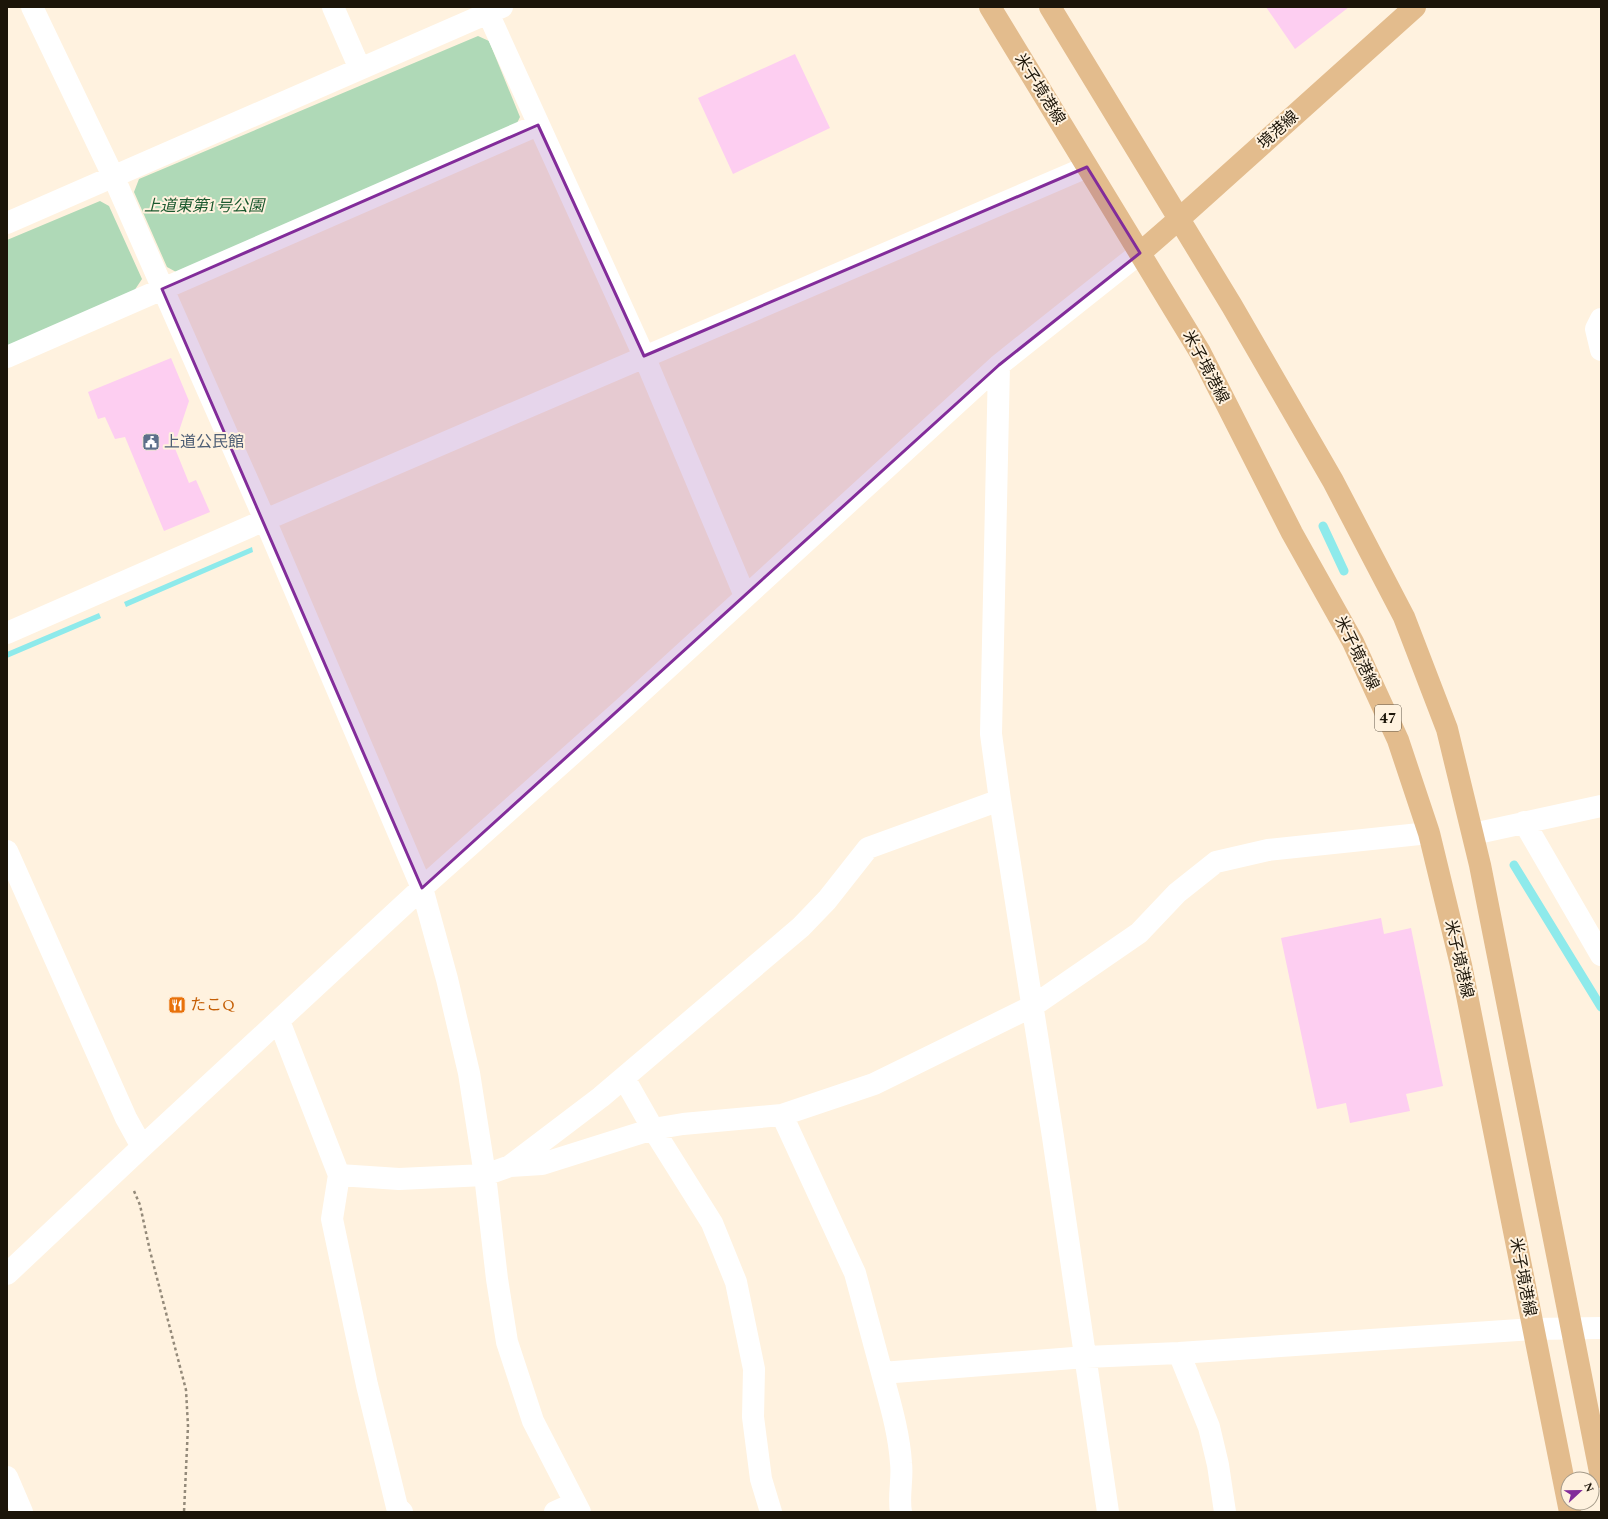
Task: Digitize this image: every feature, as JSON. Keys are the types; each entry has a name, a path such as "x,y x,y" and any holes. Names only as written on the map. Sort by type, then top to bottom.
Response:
{"main road":[{"name":"米子境港線","path":"990,7 1200,352 1292,533 1353,642 1398,740 1429,833 1461,965 1570,1512"},
{"path":"1050,7 1232,306 1334,481 1404,617 1447,729 1480,865 1601,1477"},
{"name":"境港線","path":"1140,253 1410,9"}],"street":[{"path":"32,7 114,178 265,520 422,888 447,979 469,1073 485,1175 497,1279 508,1342 534,1421 577,1508 555,1512"},
{"path":"334,7 360,69"},
{"path":"7,223 114,178 495,10 538,125 644,356 746,596"},
{"path":"7,357 538,125"},
{"path":"7,633 644,356 1088,167"},
{"path":"7,1274 422,888 626,706 999,365 1140,253"},
{"path":"1601,319 1596,329 1601,350"},
{"path":"999,365 992,734 1000,800 1033,1006 1108,1512"},
{"path":"510,1166 601,1097 801,927 827,900 868,848 1000,800"},
{"path":"1473,834 1601,806"},
{"path":"1524,822 1601,955"},
{"path":"339,1176 400,1179 485,1175 510,1166 542,1164 653,1129 684,1124 782,1116 874,1084 1033,1006 1139,933 1177,893 1216,862 1268,850 1429,833"},
{"path":"7,851 126,1118 142,1147"},
{"path":"279,1021 339,1176 332,1219 367,1385 398,1507 402,1512"},
{"path":"624,1078 653,1129 712,1223 736,1282 754,1369 753,1417 761,1479 771,1512"},
{"path":"782,1116 855,1273 897,1430 902,1465 899,1504 901,1512"},
{"path":"882,1373 1086,1357 1179,1353 1533,1329 1601,1328"},
{"path":"1179,1353 1209,1427 1218,1465 1225,1512"},
{"path":"7,1477 22,1512"}],"path":[{"path":"123,1165 140,1205 150,1251 186,1390 188,1426 184,1512"}],"highlighted area":[{"path":"538,125 644,356 1087,167 1140,253 999,365 422,888 162,289"}],"green space":[{"name":"上道東第1号公園","path":"478,36 489,41 520,117 515,127 178,273 167,267 134,192 139,179"},
{"path":"100,201 109,206 142,279 134,291 7,346 7,240"}],"water":[{"path":"252,547 253,552 126,607 124,602"},
{"path":"99,613 101,618 7,658 7,652"}],"building":[{"path":"1266,7 1349,7 1295,49"},
{"path":"795,54 830,128 733,174 698,98"},
{"name":"上道公民館","path":"171,358 189,401 174,446 189,483 196,480 210,512 164,531 125,437 115,439 105,417 98,419 88,392"},
{"path":"1381,918 1384,934 1411,928 1443,1086 1406,1094 1410,1111 1350,1123 1346,1103 1317,1109 1281,938"}],"waterway":[{"path":"1323,526 1344,571"},
{"path":"1514,865 1601,1007"}],"place":[{"name":"上道公民館","path":"151,442"},
{"name":"たこQ","path":"177,1005"}]}
